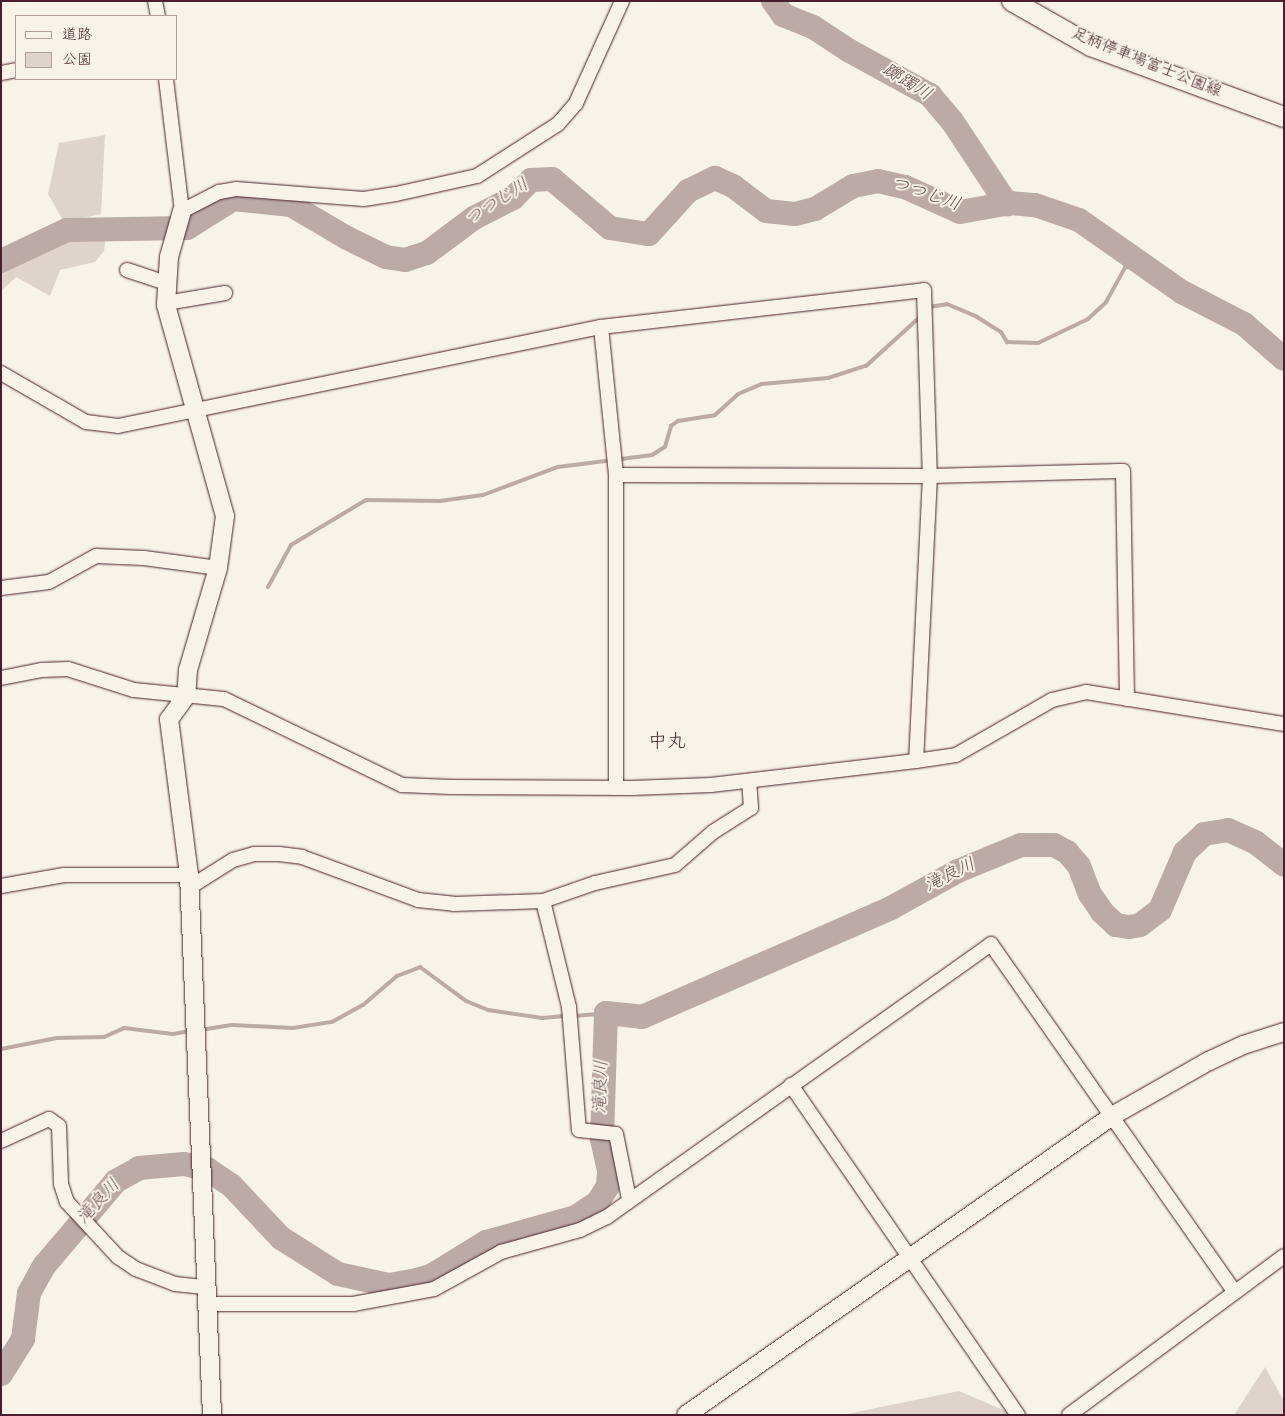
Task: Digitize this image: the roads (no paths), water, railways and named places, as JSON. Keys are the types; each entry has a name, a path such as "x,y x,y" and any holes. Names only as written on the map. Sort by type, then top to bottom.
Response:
{"main road":[{"name":"足柄停車場富士公園線","path":"1012,1 1091,46 1284,117"}],"street":[{"path":"155,1 158,15"},
{"path":"179,222 219,192 236,189 364,198 477,176 558,124 576,103 622,1"},
{"path":"1,72 15,70"},
{"path":"166,80 179,222 166,283 166,303 193,408 225,516 218,568 188,670 186,696 169,718 189,881 212,1415"},
{"path":"127,270 166,283"},
{"path":"1,373 86,422 102,426 118,426 193,408 601,328 924,290 930,476 916,761"},
{"path":"166,303 225,293"},
{"path":"601,328 616,475 616,788"},
{"path":"616,475 930,476 1123,471 1127,700"},
{"path":"1,588 48,582 96,556 144,558 218,568"},
{"path":"1,678 42,670 68,669 134,690 224,699 402,785 616,788 749,782 916,761 956,755 1052,700 1086,692 1284,724"},
{"path":"1,886 64,875 189,881 234,860 254,854 279,854 302,857 418,900 454,904 543,901 595,883 675,865 713,832 750,808 749,782"},
{"path":"543,901 570,1018 579,1130 616,1134 629,1199"},
{"path":"1,1141 49,1119 59,1126 61,1184 67,1202 118,1257 136,1269 206,1295 353,1304 434,1289 501,1252 580,1230 607,1217 629,1199 991,944 1235,1292"},
{"path":"686,1415 1112,1116 1209,1061 1243,1045 1284,1032"},
{"path":"790,1085 912,1257 1018,1415"},
{"path":"1070,1415 1284,1256"}],"waterway":[{"name":"躑躅川","path":"773,1 783,15 813,27 848,50 930,95 952,121 1007,204"},
{"name":"つつじ川","path":"1,261 67,230 187,228 233,199 291,205 347,238 386,257 405,260 427,253 474,218 513,198 531,180 552,179 610,228 649,234 688,191 715,178 733,186 766,211 795,214 815,209 853,186 878,181 905,187 960,212 1010,203 1035,205 1079,220 1182,292 1244,324 1284,359"},
{"path":"929,307 947,304 977,317 1001,332 1007,342 1038,343 1088,319 1106,302 1125,268 1137,262"},
{"path":"268,587 291,545 366,500 440,501 483,495 558,467 652,455 665,447 671,426 678,421 715,415 738,394 762,384 828,378 866,366 921,316"},
{"name":"滝良川","path":"1,1374 23,1339 29,1293 44,1266 116,1181 139,1168 184,1164 207,1169 231,1185 281,1238 338,1274 389,1285 431,1276 486,1242 576,1217 598,1202 608,1186 609,1170 602,1139 606,1013 642,1017 891,908 958,871 1021,845 1054,845 1067,852 1079,866 1090,894 1102,912 1116,925 1129,927 1140,925 1160,910 1185,852 1204,834 1228,830 1255,842 1284,865"},
{"path":"200,1030 232,1025 293,1028 332,1022 363,1005 397,976 420,967 466,1001 488,1010 542,1018 567,1016"},
{"path":"574,1016 606,1013"},
{"path":"1,1049 57,1038 104,1037 124,1028 173,1034 190,1031"}],"district":[{"name":"中丸","path":"667,744"}]}
